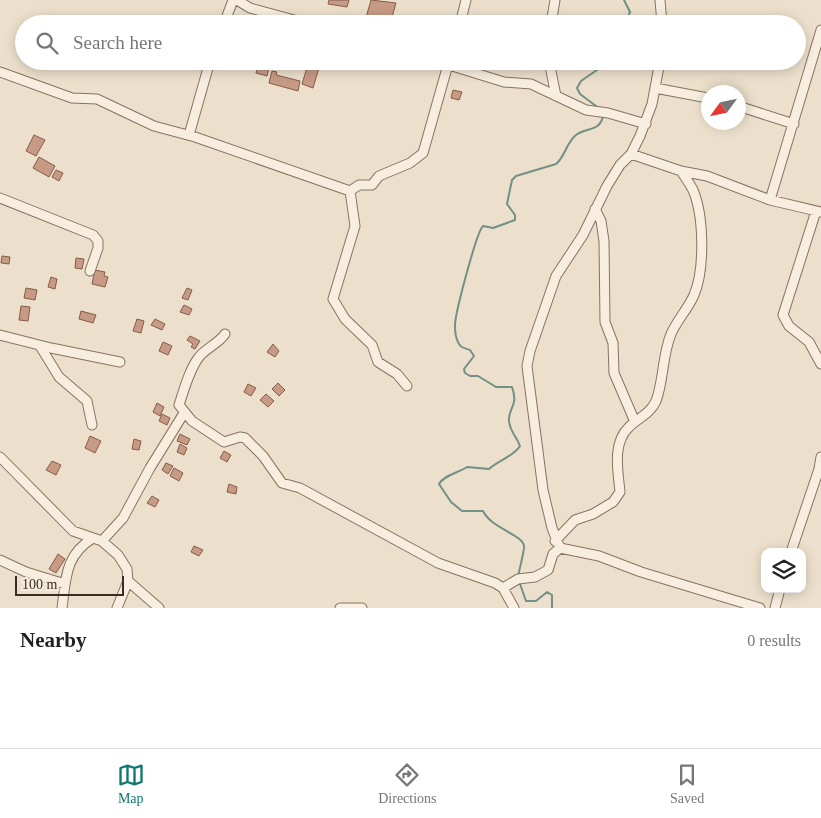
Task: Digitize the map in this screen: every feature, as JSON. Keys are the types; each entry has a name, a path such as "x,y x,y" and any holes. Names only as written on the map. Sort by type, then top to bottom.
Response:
{"street":[{"path":"227,15 232,0"},
{"path":"237,0 250,8 276,15"},
{"path":"462,15 466,0"},
{"path":"552,15 555,0"},
{"path":"660,0 661,15"},
{"path":"770,200 817,57 821,30"},
{"path":"189,135 207,70"},
{"path":"350,191 359,185 372,186 379,176 410,163 423,153 447,70"},
{"path":"469,70 504,82 531,84 586,110 608,112 646,124"},
{"path":"551,70 556,96"},
{"path":"558,545 543,490 527,366 530,351 556,276 583,235 595,209 620,165 631,154 646,124 658,70"},
{"path":"0,72 72,98 97,99 154,126 189,135 350,191"},
{"path":"655,88 701,97"},
{"path":"746,109 794,124"},
{"path":"631,154 681,171 707,176 770,200 818,212 782,315 788,326 809,342 821,364"},
{"path":"503,588 518,579 535,577 548,570 553,554 575,520 613,502 620,492 617,463 620,437 648,412 656,401 664,356 671,333 694,294 701,265 701,236 698,210 693,190 681,171"},
{"path":"350,191 355,226 332,299 345,319 372,345 378,362 397,374 406,386"},
{"path":"0,198 93,235 98,240 98,248 90,271"},
{"path":"595,209 601,221 604,241 605,322 613,343 614,373 635,422"},
{"path":"225,334 221,340 198,358 179,405 184,413 202,429 224,442 240,437 246,438 263,456 282,483 300,488 438,563 495,583 503,588 514,608"},
{"path":"0,335 40,346 120,362"},
{"path":"40,346 59,377 87,401 92,424"},
{"path":"62,608 69,564 77,550 98,540 124,518 150,468 184,413"},
{"path":"0,457 73,531 98,540 123,562 128,582 159,608"},
{"path":"792,548 820,468 821,457"},
{"path":"558,545 599,556 641,572 760,608"},
{"path":"0,560 26,572 65,584"},
{"path":"117,608 128,582"},
{"path":"775,608 779,593"},
{"path":"340,608 362,608"}],"building":[{"path":"329,0 349,0 347,7 328,4"},
{"path":"371,0 396,3 393,15 367,15"},
{"path":"257,70 269,70 267,76 256,73"},
{"path":"306,70 318,70 313,88 302,84"},
{"path":"272,71 277,72 276,75 300,81 298,91 269,83"},
{"path":"453,90 462,92 459,100 451,98"},
{"path":"34,135 45,140 36,156 26,151"},
{"path":"39,157 55,166 49,177 33,168"},
{"path":"56,170 63,173 59,181 52,177"},
{"path":"2,256 10,257 9,264 1,263"},
{"path":"76,258 84,259 82,269 75,268"},
{"path":"95,270 105,272 104,276 108,277 105,287 92,284"},
{"path":"51,277 57,279 55,289 48,287"},
{"path":"26,288 37,290 35,300 24,298"},
{"path":"187,288 192,290 188,300 182,298"},
{"path":"184,305 192,309 189,315 180,312"},
{"path":"21,306 30,307 28,321 19,320"},
{"path":"81,311 96,315 93,323 79,319"},
{"path":"137,319 144,321 141,333 133,331"},
{"path":"155,319 165,324 162,330 151,325"},
{"path":"190,336 200,341 195,349 191,347 193,344 187,340"},
{"path":"163,342 172,346 168,355 159,351"},
{"path":"273,344 279,351 275,357 267,352"},
{"path":"278,383 285,390 279,396 272,389"},
{"path":"248,384 256,388 251,396 244,392"},
{"path":"266,394 274,401 268,407 260,400"},
{"path":"157,403 164,407 160,416 153,412"},
{"path":"162,414 170,418 167,425 159,421"},
{"path":"180,434 190,439 187,445 177,441"},
{"path":"90,436 101,441 95,453 85,448"},
{"path":"134,439 141,441 139,450 132,449"},
{"path":"180,444 187,448 184,455 177,452"},
{"path":"224,451 231,455 227,462 220,458"},
{"path":"52,461 61,465 56,475 46,470"},
{"path":"166,463 173,466 168,474 162,470"},
{"path":"174,468 183,473 179,481 170,476"},
{"path":"229,484 237,487 236,494 227,492"},
{"path":"152,496 159,500 155,507 147,503"},
{"path":"194,546 203,550 199,556 191,552"},
{"path":"58,554 65,559 56,573 49,569"}],"waterway":[{"path":"624,0 630,12 629,15"},
{"path":"597,70 581,81 577,88 580,94 600,109"},
{"path":"518,577 524,548 522,542 493,522 483,511 462,511 451,502 439,484 448,476 467,467 489,469 514,453 520,446 509,421 514,403 512,387 496,387 478,376 470,376 465,373 464,369 474,356 470,350 460,346 455,332 456,320 471,257 480,231 483,226 493,228 515,220 515,215 507,204 512,180 516,176 556,164 562,158 573,138 599,125 603,116"},
{"path":"519,581 526,601 536,601 547,592 552,595 552,608"}]}
